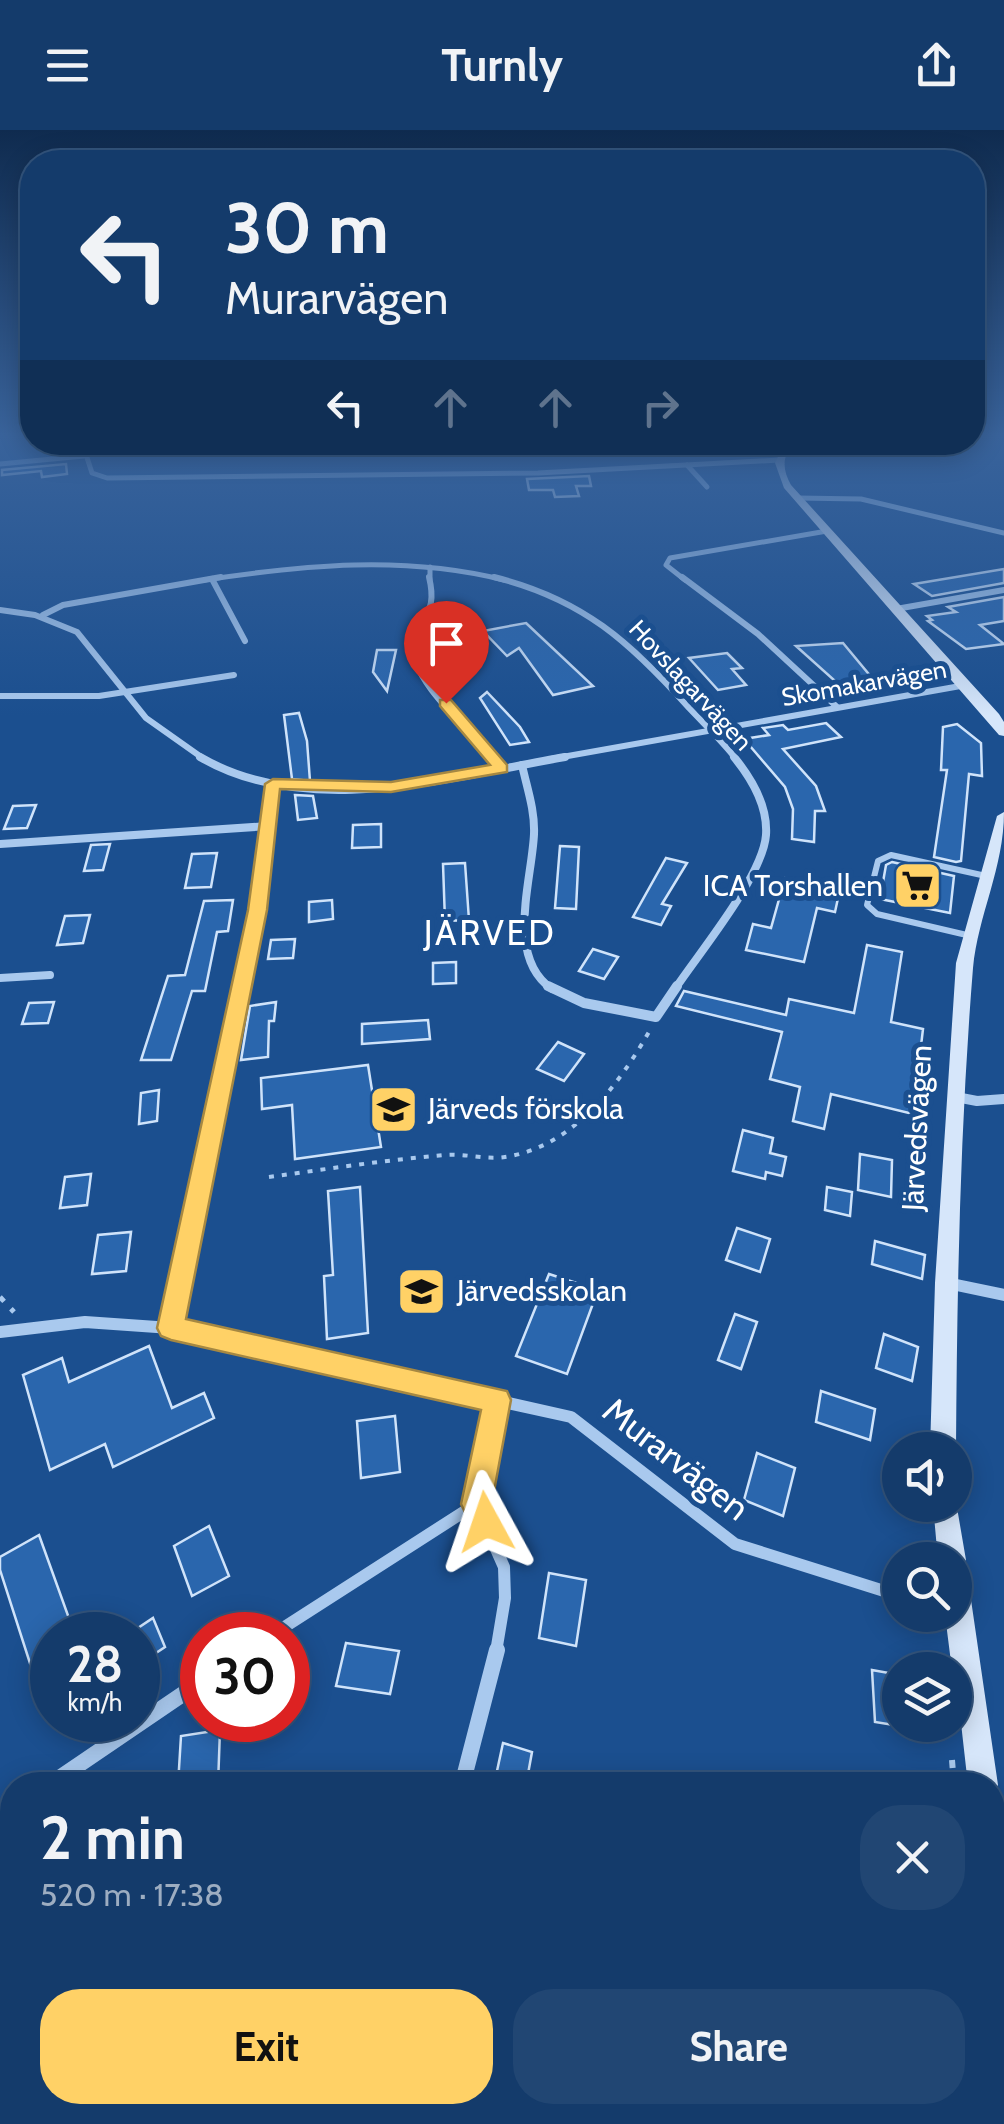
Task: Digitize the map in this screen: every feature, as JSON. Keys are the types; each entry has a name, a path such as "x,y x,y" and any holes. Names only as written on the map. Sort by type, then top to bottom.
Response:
{"street":[{"path":"837,706 758,634 666,565 670,558 827,531 999,718 1004,732"},
{"name":"Hovslagarvägen","path":"43,615 62,605 212,578 330,566 430,567 510,581 591,615 639,655 711,731 760,794 766,839 746,883 656,1017"},
{"path":"430,567 434,600 417,634 413,660 421,675 501,768"},
{"path":"212,578 245,641"},
{"path":"896,609 1002,592"},
{"name":"Skomakarvägen","path":"0,610 43,615 74,627 91,642 122,692 184,748 234,775 273,784 391,787 966,685"},
{"path":"0,696 122,692 234,675"},
{"path":"522,765 534,824 526,949 533,970 551,988 587,1002 656,1017"},
{"path":"171,1328 247,964 273,784"},
{"name":"Järvedsvägen","path":"942,1432 946,1283 965,963 1004,816"},
{"path":"0,844 269,826"},
{"path":"0,978 50,975"},
{"path":"956,1097 1004,1100"},
{"path":"946,1283 1004,1296"},
{"name":"Murarvägen","path":"0,1332 55,1322 110,1321 171,1328 571,1417 600,1435 712,1530 735,1544 882,1590"},
{"path":"465,1772 502,1617 505,1578 496,1540 476,1504 497,1400"},
{"path":"308,1612 476,1504"},
{"path":"961,1632 981,1772"},
{"path":"69,1772 180,1696"}],"lane":[{"path":"971,936 877,914 867,905 878,862 891,855 986,876"}],"path":[{"path":"268,1177 450,1154 504,1157 526,1152 574,1123 608,1092 633,1062 656,1017"}],"building":[{"path":"1004,569 1004,583 932,596 914,584"},
{"path":"1004,597 1004,621 980,625 1004,644 966,649 928,621 932,620 927,616 956,612 948,607"},
{"path":"526,623 593,686 553,695 519,648 507,656 483,631"},
{"path":"843,643 877,684 845,690 796,646"},
{"path":"377,650 396,650 387,691 373,672"},
{"path":"727,653 742,668 732,669 746,685 718,690 689,658"},
{"path":"487,692 529,742 510,745 480,698"},
{"path":"299,713 307,741 310,781 292,779 284,715"},
{"path":"826,723 841,737 783,749 816,786 825,811 815,811 814,842 792,839 793,809 785,787 744,739 769,735 763,728 783,725 788,730"},
{"path":"957,724 981,743 982,776 969,774 961,861 956,862 934,857 947,770 941,770 943,727"},
{"path":"295,795 313,796 317,818 298,820"},
{"path":"36,805 27,828 4,829 13,806"},
{"path":"381,824 381,847 352,848 353,825"},
{"path":"110,844 103,870 84,871 91,845"},
{"path":"560,846 579,847 576,909 555,908"},
{"path":"217,853 211,887 185,888 192,854"},
{"path":"666,858 687,863 662,904 671,906 661,925 633,917"},
{"name":"ICA Torshallen","path":"892,862 954,876 950,913 880,899 886,865"},
{"path":"465,863 469,920 445,921 443,864"},
{"path":"785,878 840,889 835,912 817,908 804,962 746,950 753,924 771,928"},
{"path":"233,900 228,931 217,932 205,991 192,991 171,1060 141,1060 168,976 185,975 204,901"},
{"path":"332,900 333,919 309,922 309,902"},
{"path":"90,915 83,943 57,945 65,916"},
{"path":"295,939 293,958 268,959 271,940"},
{"path":"867,945 902,952 891,1022 923,1029 913,1114 831,1094 824,1129 793,1121 800,1087 770,1079 782,1032 676,1006 684,991 786,1015 789,999 854,1013"},
{"path":"593,949 618,957 604,979 579,971"},
{"path":"456,962 456,983 433,984 433,963"},
{"path":"54,1002 48,1023 22,1024 29,1003"},
{"path":"276,1002 274,1021 269,1021 268,1057 241,1060 250,1006"},
{"path":"428,1020 430,1039 362,1044 362,1024"},
{"path":"558,1042 584,1054 564,1081 537,1069"},
{"path":"368,1065 381,1147 295,1159 292,1105 262,1109 261,1078"},
{"path":"159,1090 157,1121 139,1124 141,1093"},
{"path":"743,1130 773,1138 770,1153 786,1157 782,1176 766,1172 765,1179 733,1171"},
{"path":"860,1154 892,1160 891,1197 858,1190"},
{"path":"91,1174 87,1205 60,1208 65,1177"},
{"path":"360,1187 368,1333 327,1339 324,1276 333,1275 328,1191"},
{"path":"827,1187 852,1192 850,1216 825,1210"},
{"path":"737,1228 770,1239 760,1272 726,1260"},
{"path":"131,1232 126,1271 92,1274 98,1235"},
{"path":"875,1241 925,1255 922,1279 872,1264"},
{"path":"549,1274 598,1290 567,1374 516,1356"},
{"path":"735,1314 757,1322 741,1369 718,1360"},
{"path":"884,1334 918,1347 912,1381 876,1368"},
{"path":"149,1346 172,1408 204,1393 214,1418 113,1467 105,1444 50,1470 23,1375 62,1358 69,1382"},
{"path":"821,1391 875,1409 870,1440 816,1422"},
{"path":"395,1416 400,1472 361,1478 357,1421"},
{"path":"757,1453 795,1468 783,1516 744,1500"},
{"path":"209,1526 229,1576 192,1596 174,1546"},
{"path":"39,1535 67,1612 30,1612 30,1663 0,1570 0,1557"},
{"path":"549,1573 586,1580 576,1646 539,1638"},
{"path":"346,1643 399,1651 390,1694 336,1686"},
{"path":"872,1670 882,1672 882,1723 875,1722"},
{"path":"181,1742 220,1742 218,1772 179,1772"},
{"path":"503,1743 532,1752 528,1772 497,1772"}],"place":[{"name":"ICA Torshallen","path":"918,886"},
{"name":"Järveds förskola","path":"393,1109"},
{"name":"Järvedsskolan","path":"422,1291"}],"district":[{"name":"JÄRVED","path":"490,933"}],"route":[{"path":"446,703 501,768 391,787 273,784 258,910 171,1328 497,1400 476,1504 486,1522"}]}
